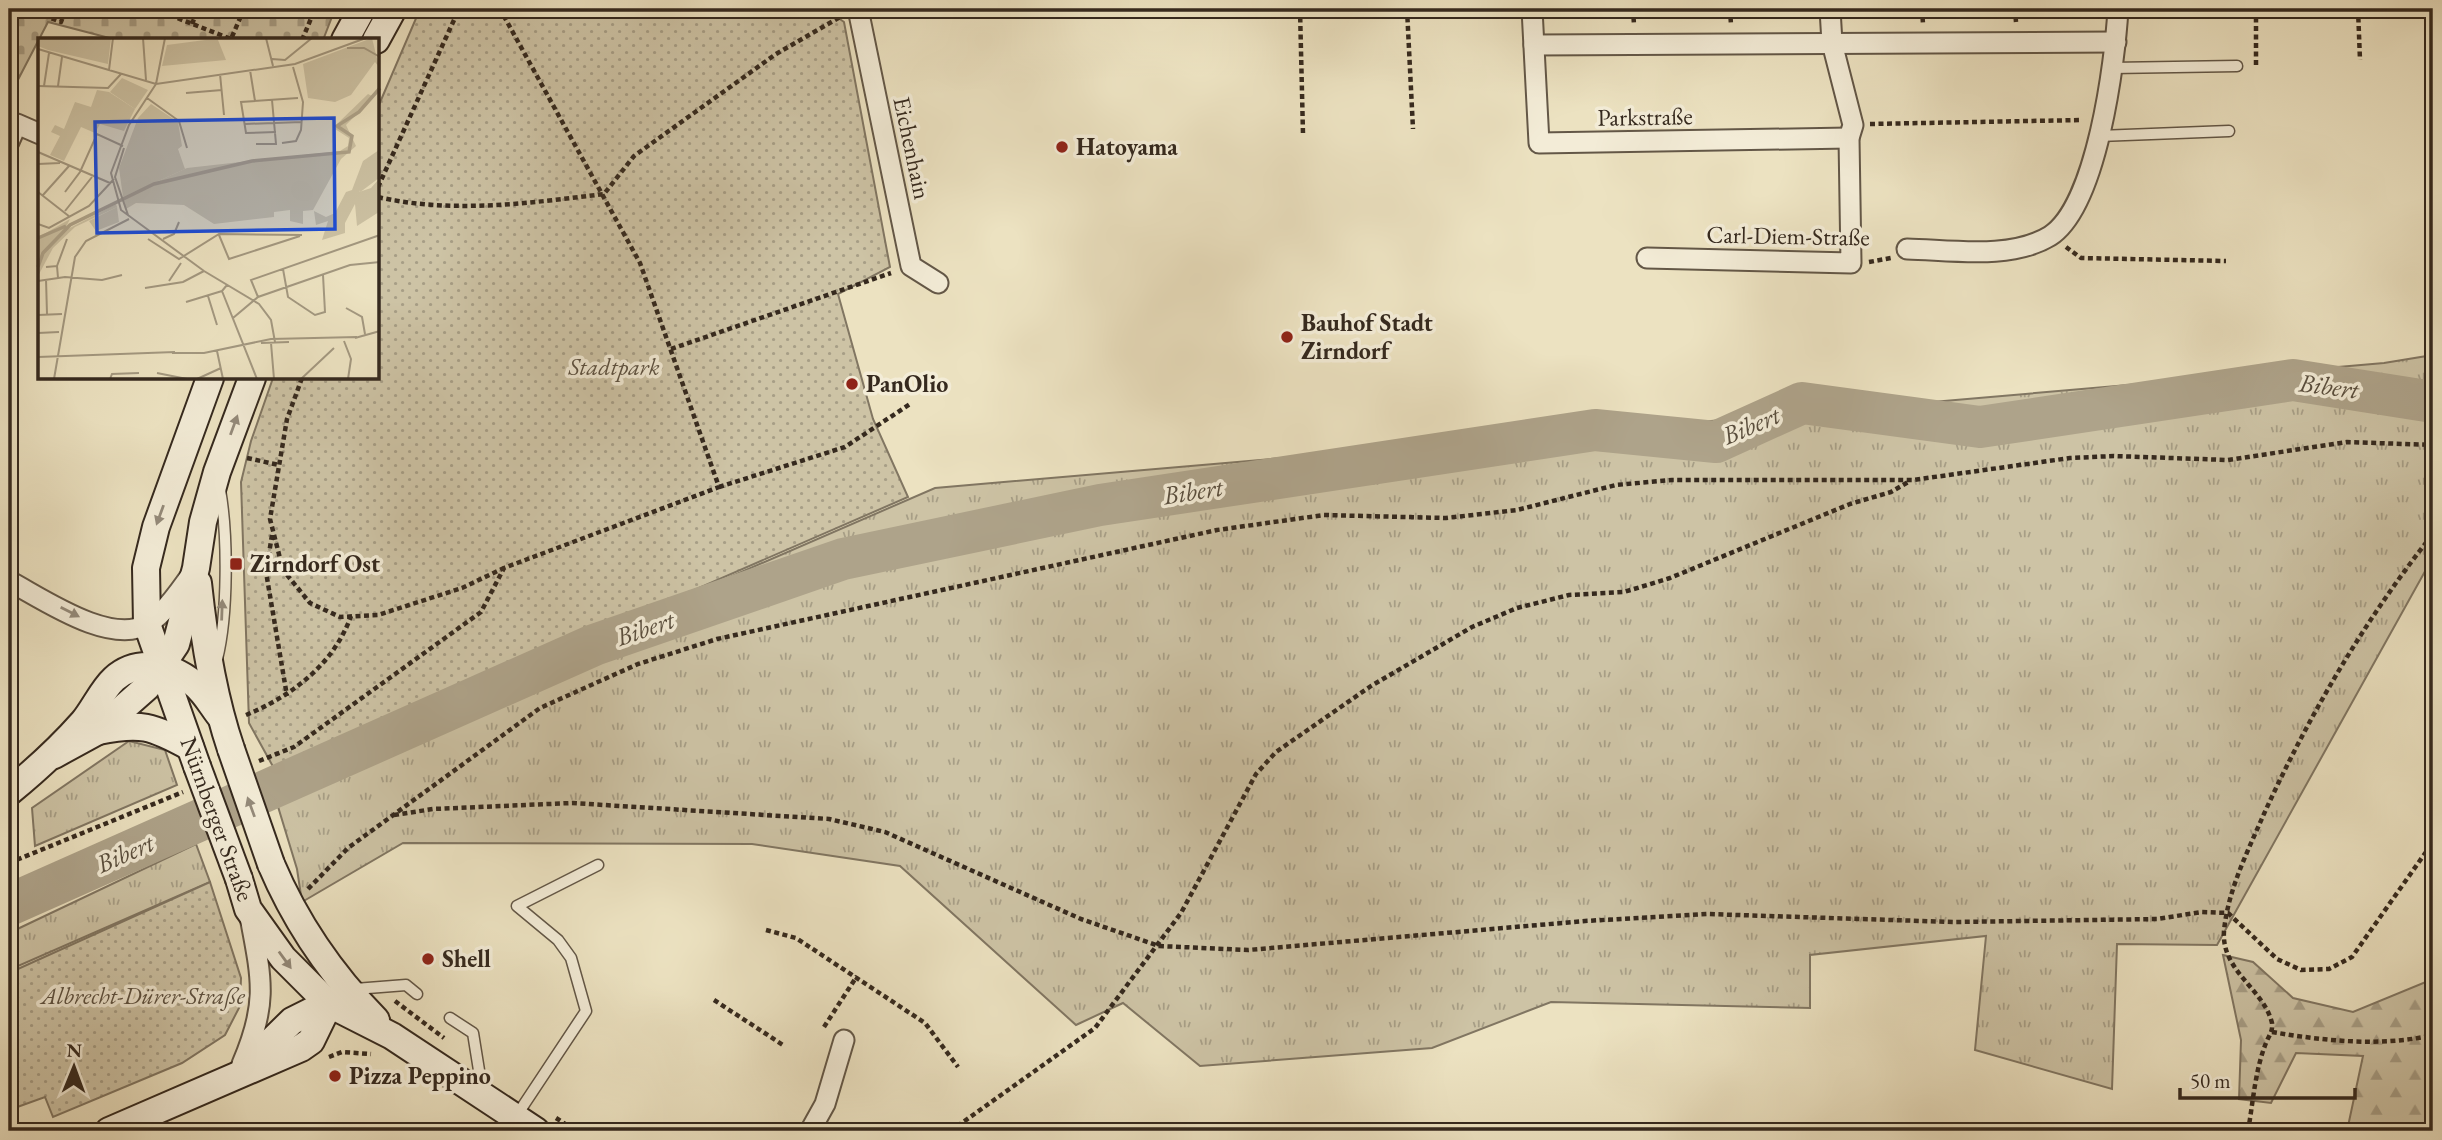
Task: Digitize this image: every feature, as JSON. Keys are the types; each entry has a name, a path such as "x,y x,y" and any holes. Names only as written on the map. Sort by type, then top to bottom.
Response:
{"main road":[{"path":"346,38 362,9"},
{"path":"377,38 393,9"},
{"path":"9,792 54,755 95,708 112,681 124,671 147,624 146,568 156,527 209,380"},
{"path":"54,755 96,732 147,687 176,644 217,472 250,380"},
{"path":"196,568 212,677 230,717"},
{"name":"Nürnberger Straße","path":"147,624 248,909 292,970 338,997 525,1124"},
{"path":"124,671 160,666 194,683 230,717"},
{"name":"Nürnberger Straße","path":"230,717 239,758 271,864 290,908 338,997"},
{"path":"96,732 138,724 153,727 194,757"},
{"path":"109,1131 311,1041 338,997"}],"street":[{"name":"Parkstraße","path":"1531,9 1539,144 1851,132"},
{"path":"1830,9 1832,43 1851,132 1851,263"},
{"path":"1907,249 1988,250 2022,247 2052,235 2078,202 2101,128 2119,9"},
{"name":"Eichenhain","path":"850,12 911,266"},
{"path":"1534,46 2116,42"},
{"path":"9,142 17,124 38,133"},
{"name":"Carl-Diem-Straße","path":"1647,258 1851,263"},
{"path":"911,266 938,283"},
{"path":"9,581 96,625 114,631 147,624 181,590 196,568"},
{"path":"237,1075 256,1031 261,1004 262,988 248,909"},
{"path":"810,1131 825,1104 844,1040"}],"lane":[{"path":"2112,68 2237,66"},
{"path":"2101,128 2229,131"},
{"path":"212,677 221,642 224,575 224,512 217,472"},
{"path":"525,1124 586,1011 571,958 558,940 517,906 598,866"},
{"path":"338,997 406,985 418,994"},
{"path":"450,1018 472,1033 483,1096"}],"path":[{"path":"27,9 61,22 66,9"},
{"path":"154,9 228,38"},
{"path":"192,24 198,9"},
{"path":"231,38 244,9"},
{"path":"303,38 315,9"},
{"path":"380,183 459,9"},
{"path":"500,9 640,263 719,487"},
{"path":"1300,9 1303,134"},
{"path":"1407,9 1413,129"},
{"path":"2256,9 2256,65"},
{"path":"2358,9 2360,60"},
{"path":"380,197 402,202 516,205 604,194 634,156 776,54 850,12"},
{"path":"1851,132 2101,128"},
{"path":"2052,235 2081,258 2226,261"},
{"name":"Carl-Diem-Straße","path":"1851,263 1886,261 1907,249"},
{"path":"671,349 911,266"},
{"path":"301,380 287,419 270,519 283,570 310,603 340,617 378,615 462,588 504,568 719,487 845,447 910,404"},
{"path":"290,908 348,848 540,708 638,664 717,639 1217,530 1324,515 1446,519 1517,510 1616,485 1672,480 1913,480 2070,458 2114,456 2228,460 2347,442 2433,445"},
{"path":"239,456 279,465"},
{"path":"932,1131 959,1125 1095,1028 1159,946 1215,854 1256,774 1276,752 1371,686 1472,627 1517,608 1569,595 1624,592 1670,578 1850,504 1891,492 1913,480"},
{"path":"273,531 266,572 287,696"},
{"path":"2248,1131 2260,1062 2273,1032 2271,1021 2259,1000 2239,976 2228,956 2224,933 2236,877 2284,769 2348,656 2403,572 2433,534"},
{"path":"239,758 294,747 481,612 504,568"},
{"path":"230,717 287,696 307,680 343,639 351,616"},
{"path":"9,863 187,791"},
{"path":"393,815 445,808 572,803 829,819 885,832 1081,919 1159,946 1248,950 1585,921 1707,914 1952,922 2157,919 2202,912 2228,913 2277,959 2301,970 2329,969 2352,957 2433,842"},
{"path":"766,930 796,938 925,1023 958,1067"},
{"path":"824,1027 857,976"},
{"path":"714,1000 783,1045"},
{"path":"2273,1032 2307,1038 2403,1042 2433,1035"}],"green space":[{"path":"9,9 335,9 324,38 109,38 48,22 9,97"},
{"name":"Stadtpark","path":"420,9 826,9 844,22 890,267 838,294 873,419 908,497 276,772 249,723 241,482 251,441 272,380 380,380 380,102"},
{"path":"2433,355 2433,557 2217,945 2117,944 2112,1089 1975,1050 1986,936 1810,955 1810,1008 1551,1002 1432,1048 1200,1066 1123,1003 1076,1025 900,866 752,844 403,843 302,902 297,869 269,777 935,488 2384,363"},
{"path":"129,741 165,750 177,785 35,846 32,808"},
{"path":"196,844 210,882 9,970 9,933"},
{"name":"Albrecht-Dürer-Straße","path":"210,882 241,978 240,1006 225,1035 182,1063 53,1117 45,1097 9,1110 9,973"},
{"path":"2223,955 2253,962 2293,998 2353,1012 2433,979 2433,1131 2347,1131 2363,1056 2296,1053 2271,1103 2239,1099 2241,1040"}],"waterway":[{"name":"Bibert","path":"9,905 594,645 843,559 1100,505 1595,430 1716,442 1802,403 1980,427 2293,380 2433,402"}],"place":[{"name":"Hatoyama","path":"1062,147"},
{"name":"Bauhof Stadt Zirndorf","path":"1287,337"},
{"name":"PanOlio","path":"852,384"},
{"name":"Zirndorf Ost","path":"236,564"},
{"name":"Shell","path":"428,959"},
{"name":"Pizza Peppino","path":"335,1076"}]}
